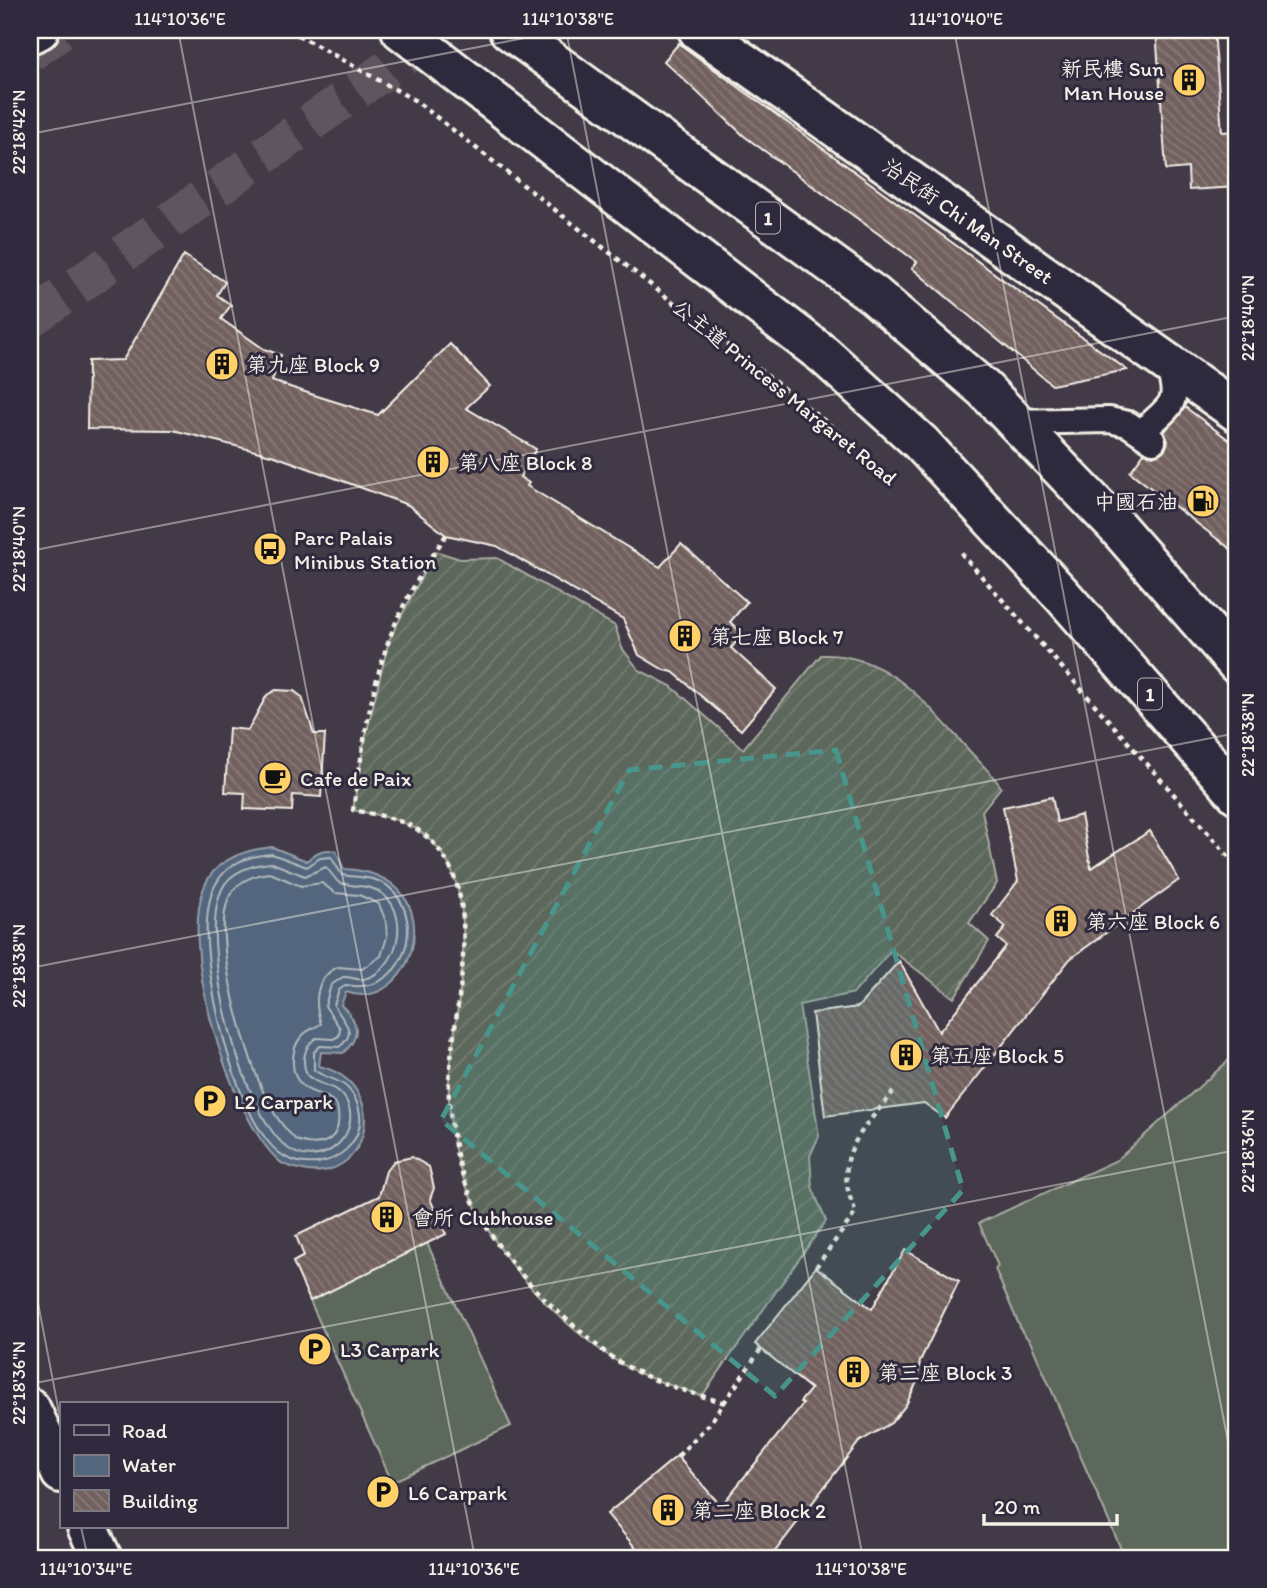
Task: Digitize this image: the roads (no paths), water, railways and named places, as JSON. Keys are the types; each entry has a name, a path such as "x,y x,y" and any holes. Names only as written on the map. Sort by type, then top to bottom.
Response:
{"main road":[{"path":"30,34 39,30"},
{"name":"1","path":"401,30 834,363 929,452 1062,595 1237,794"},
{"name":"1","path":"509,30 874,295 984,389 1116,527 1237,664"},
{"name":"治民街 Chi Man Street","path":"698,30 1237,412"},
{"path":"30,1408 60,1471"},
{"path":"87,1528 102,1558"}],"lane":[{"path":"1015,422 1109,420 1128,424 1147,437 1175,397 1176,387 1167,363"}],"water":[{"path":"272,847 307,861 320,852 336,851 344,869 380,877 402,894 413,917 413,942 405,965 390,984 370,994 346,992 341,1005 355,1023 353,1041 343,1053 321,1052 319,1066 343,1077 358,1093 364,1112 363,1132 356,1150 342,1164 323,1171 299,1169 283,1164 260,1139 242,1107 226,1068 212,1026 203,983 198,942 199,907 208,879 228,860"}],"tunnel":[{"path":"30,53 63,30"},
{"path":"30,319 443,30"}],"place":[{"name":"新民樓 Sun Man House","path":"1189,80"},
{"name":"第九座 Block 9","path":"222,364"},
{"name":"第八座 Block 8","path":"433,462"},
{"name":"中國石油","path":"1203,501"},
{"name":"Parc Palais Minibus Station","path":"270,549"},
{"name":"第七座 Block 7","path":"685,636"},
{"name":"Cafe de Paix","path":"275,778"},
{"name":"第六座 Block 6","path":"1061,921"},
{"name":"第五座 Block 5","path":"906,1055"},
{"name":"L2 Carpark","path":"210,1101"},
{"name":"會所 Clubhouse","path":"387,1217"},
{"name":"L3 Carpark","path":"315,1349"},
{"name":"第三座 Block 3","path":"854,1372"},
{"name":"L6 Carpark","path":"383,1492"},
{"name":"第二座 Block 2","path":"668,1510"}]}
